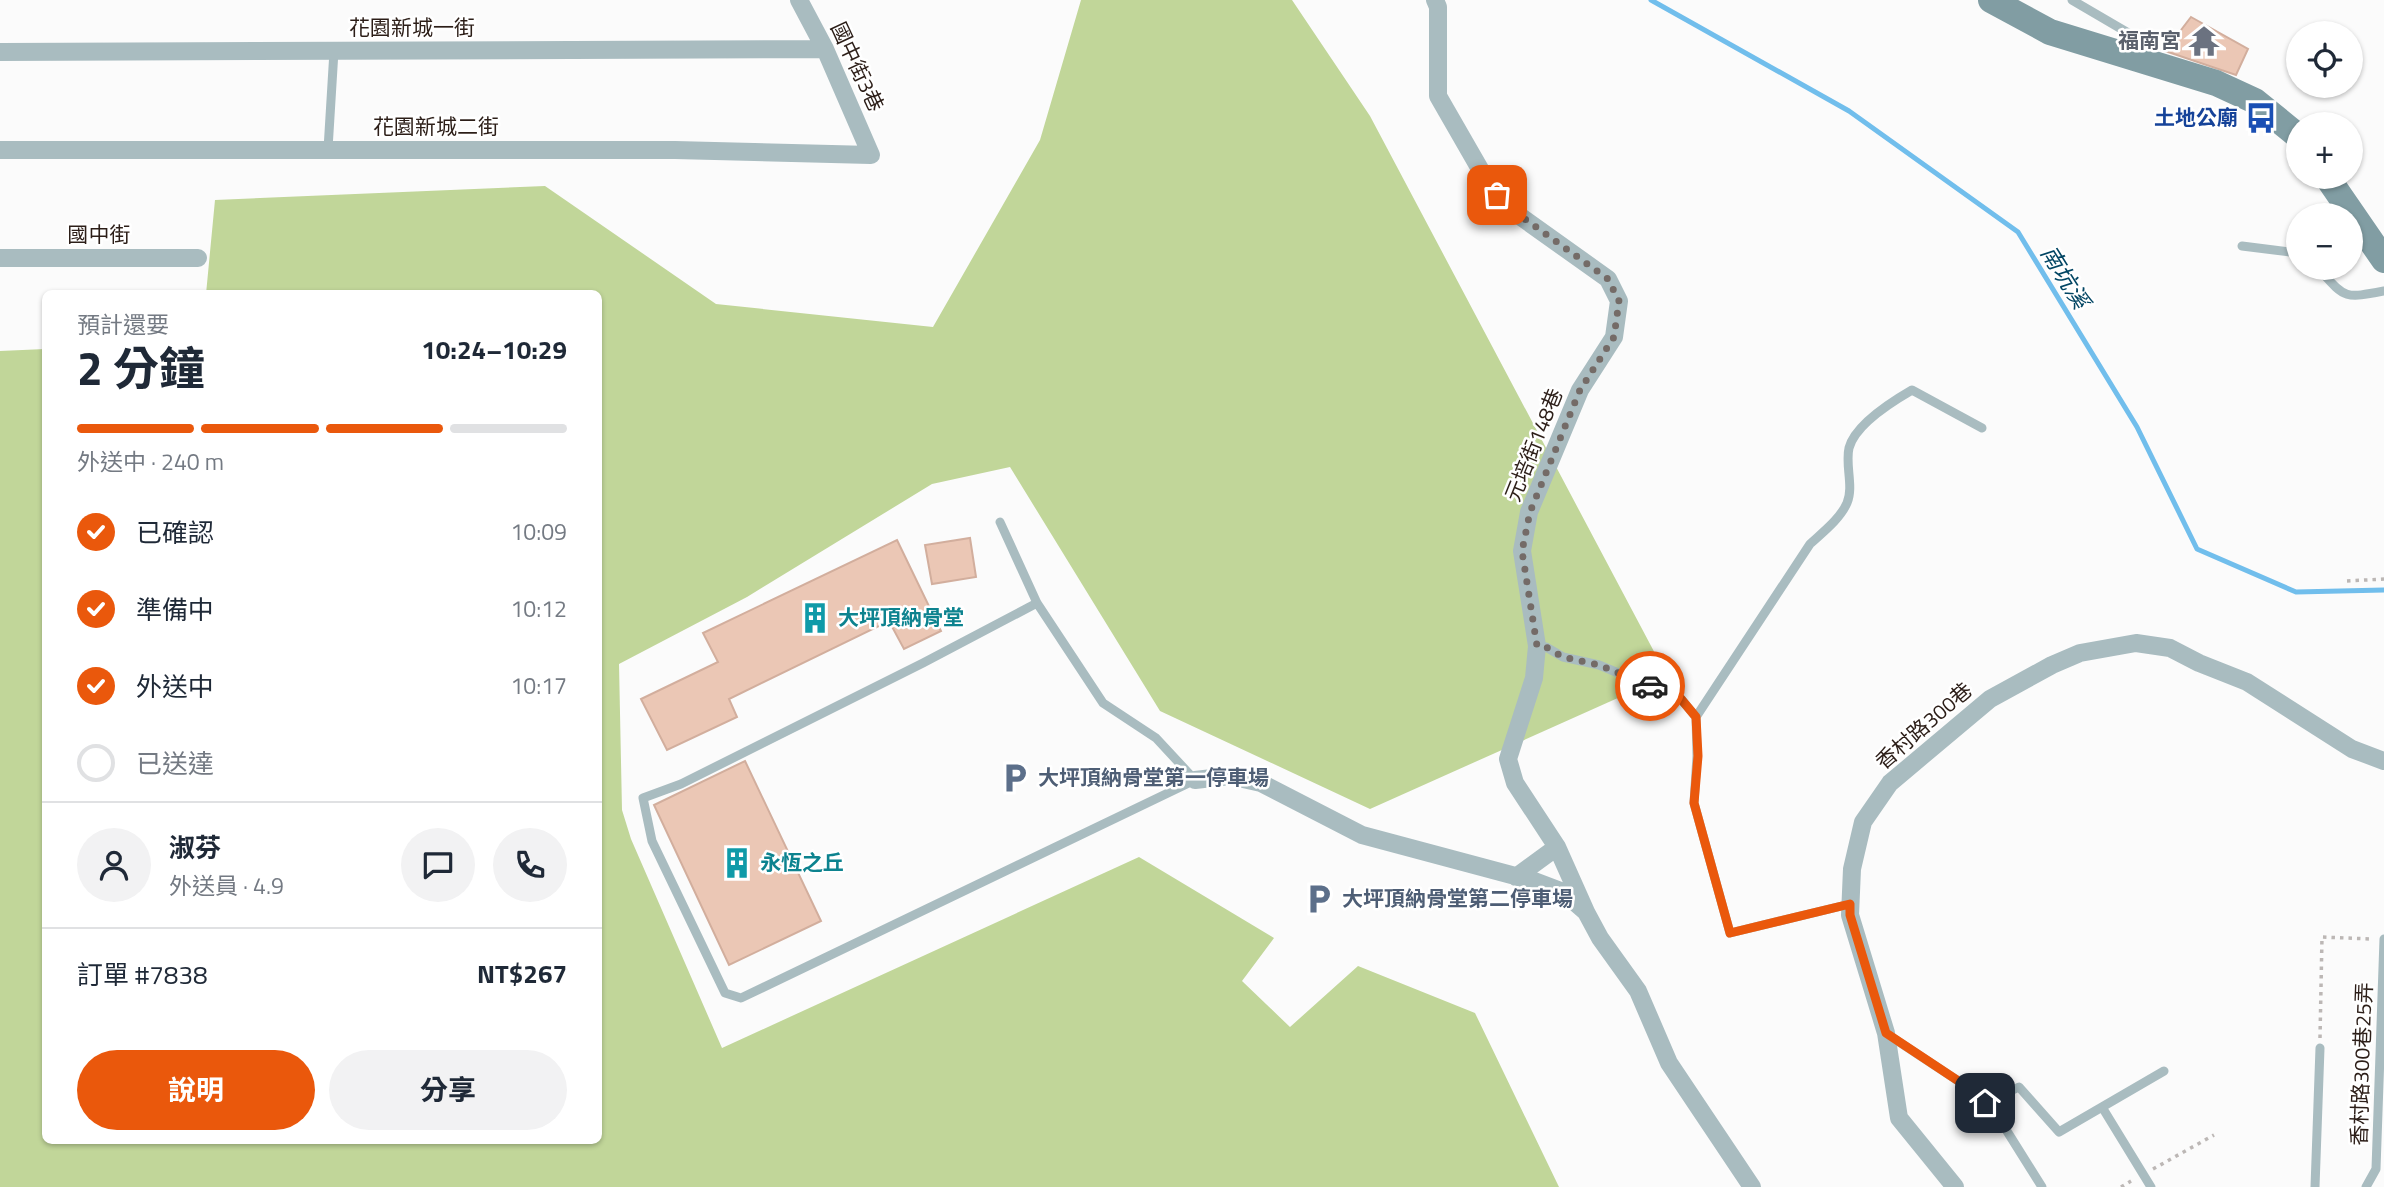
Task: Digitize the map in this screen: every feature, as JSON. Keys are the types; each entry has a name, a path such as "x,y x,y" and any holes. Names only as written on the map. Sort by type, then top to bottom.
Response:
{"street":[{"name":"國中街3巷","path":"799,0 825,49 871,155"},
{"name":"元培街148巷","path":"1435,0 1438,7 1438,96 1488,183 1507,206 1608,279 1619,301 1614,337 1580,390 1530,512 1522,551 1537,646 1534,678 1508,759 1515,783 1557,847 1586,912"},
{"path":"1991,0 2050,32 2216,83 2255,101 2286,126"},
{"name":"花園新城一街","path":"0,52 825,49"},
{"name":"花園新城二街","path":"0,150 675,150 871,155"},
{"path":"2335,189 2384,260"},
{"name":"國中街","path":"0,258 198,258"},
{"name":"香村路300巷","path":"1955,1187 1899,1118 1886,1033 1850,915 1852,869 1863,821 1890,783 1990,699 2080,653 2136,643 2171,648 2199,663 2247,682 2352,749 2384,761"},
{"path":"1195,780 1230,776 1261,783 1362,835 1563,892 1586,912 1600,938 1638,991 1669,1063 1752,1187"},
{"path":"1516,877 1557,847"}],"lane":[{"path":"2072,0 2130,34 2159,66"},
{"path":"328,149 334,51"},
{"path":"2242,246 2286,252"},
{"path":"2329,280 2340,292 2352,297 2384,291"},
{"path":"1850,904 1730,933 1694,803 1698,756 1696,717 1811,544 1832,524 1847,502 1849,447 1868,420 1912,390 1982,428"},
{"path":"1000,522 1037,603 1103,704 1156,738 1195,780 741,998 725,993 652,841 643,798 681,784 1037,603"},
{"path":"1537,646 1546,647 1563,657 1599,665 1681,699 1696,717"},
{"name":"香村路300巷25弄","path":"2366,1187 2376,1169 2384,940"},
{"path":"1886,1033 1975,1092 2005,1128 2042,1187"},
{"name":"香村路300巷25弄","path":"2315,1187 2320,1048"},
{"path":"1985,1103 2019,1087 2059,1132 2164,1071"},
{"path":"2102,1107 2151,1187"}],"path":[{"path":"2347,581 2384,579"},
{"path":"2320,1048 2322,937 2384,940"},
{"path":"2121,1187 2214,1135"}],"green space":[{"path":"1081,0 1292,0 1370,116 1667,676 1370,809 1160,711 1010,467 932,484 747,597 619,664 622,810 631,839 722,1048 1139,857 1274,938 1242,981 1290,1027 1358,966 1475,1013 1559,1187 0,1187 0,351 42,349 42,1144 602,1144 602,290 206,290 215,200 545,186 716,304 933,327 1040,140"}],"building":[{"name":"福南宮","path":"2191,17 2248,49 2236,75 2165,51"},
{"path":"970,538 976,577 932,584 925,545"},
{"name":"大坪頂納骨堂","path":"897,540 941,631 904,649 889,621 729,699 737,717 667,750 641,699 718,662 703,633"},
{"name":"永恆之丘","path":"745,761 821,921 729,965 654,805"}],"waterway":[{"name":"南坑溪","path":"1651,0 1849,111 2018,232 2137,427 2197,549 2296,592 2384,590"}],"way so far":[{"path":"1497,195 1507,206 1608,279 1619,301 1614,337 1580,390 1530,512 1522,551 1537,646 1546,647 1563,657 1599,665 1650,686"}],"place":[{"name":"福南宮","path":"2204,41"},
{"name":"土地公廟","path":"2261,118"},
{"name":"大坪頂納骨堂","path":"815,618"},
{"name":"大坪頂納骨堂第一停車場","path":"1015,778"},
{"name":"永恆之丘","path":"737,863"},
{"name":"大坪頂納骨堂第二停車場","path":"1319,899"}],"route":[{"path":"1650,686 1681,699 1696,717 1698,756 1694,803 1730,933 1850,904 1850,915 1886,1033 1975,1092 1985,1103"}]}
